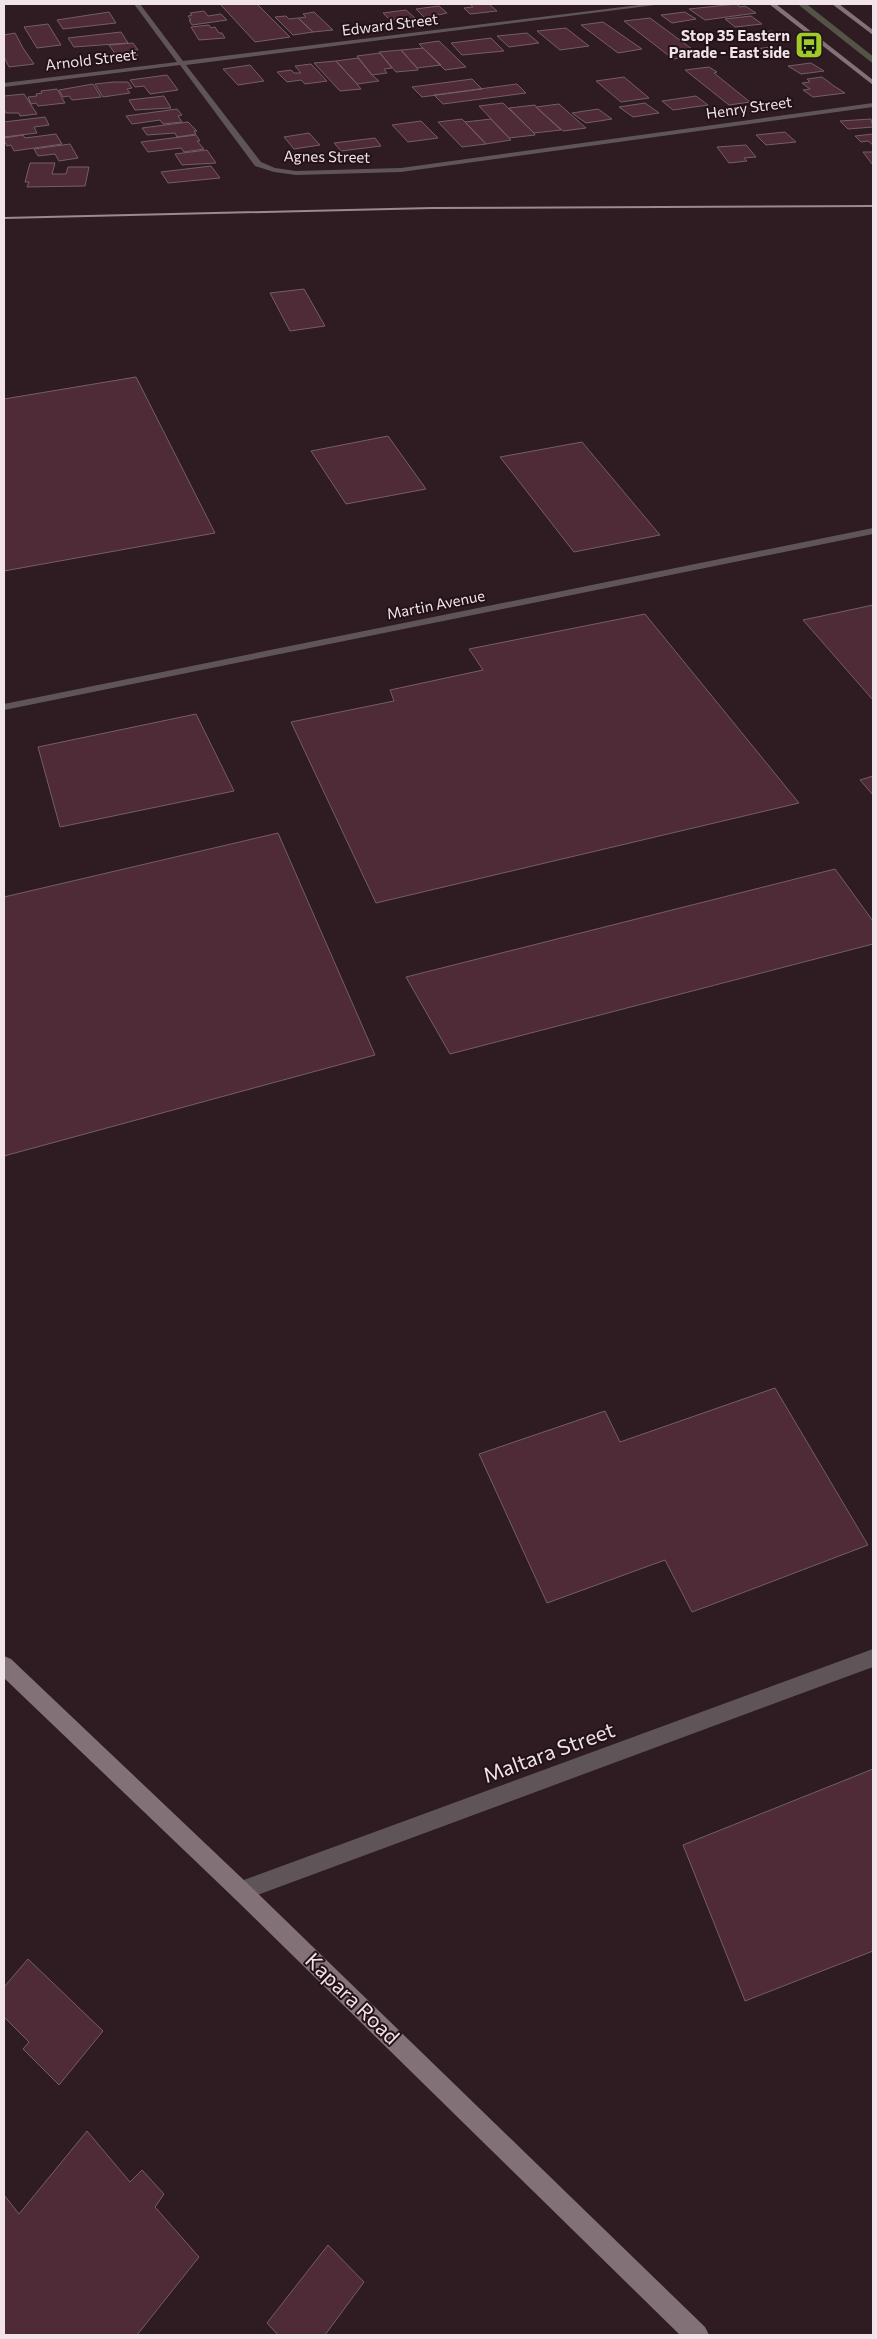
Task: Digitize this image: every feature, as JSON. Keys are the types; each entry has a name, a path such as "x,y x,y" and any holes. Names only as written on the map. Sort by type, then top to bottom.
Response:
{"main road":[{"path":"772,4 873,83"},
{"path":"835,4 873,33"},
{"name":"Kapara Road","path":"4,1665 241,1891 697,2335"}],"street":[{"name":"Agnes Street","path":"137,4 258,164 265,168 296,173 401,170 629,138"},
{"name":"Edward Street","path":"182,63 660,4"},
{"name":"Arnold Street","path":"4,84 182,63"},
{"name":"Henry Street","path":"629,138 873,104"},
{"name":"Martin Avenue","path":"4,707 873,532"},
{"name":"Maltara Street","path":"241,1891 873,1658"}],"building":[{"path":"220,4 257,4 290,37 255,42"},
{"path":"470,4 489,4 497,11 470,14 464,8 473,7"},
{"path":"736,4 740,7 745,6 756,13 705,20 689,9"},
{"path":"439,6 447,13 425,18 416,9"},
{"path":"406,10 415,18 390,20 383,13"},
{"path":"204,11 208,16 221,14 227,20 192,25 188,16 192,15 190,13"},
{"path":"109,12 116,23 63,29 57,20"},
{"path":"314,12 333,30 313,32 298,18 306,17 303,14"},
{"path":"685,12 696,19 672,23 661,15"},
{"path":"286,16 289,19 298,18 313,32 293,35 275,17"},
{"path":"751,16 762,24 735,27 725,19"},
{"path":"650,18 700,55 673,59 624,21"},
{"path":"603,22 642,49 618,53 581,25"},
{"path":"48,24 61,45 37,48 24,27"},
{"path":"209,25 211,28 215,27 225,38 199,40 191,27"},
{"path":"566,28 589,46 560,50 537,31"},
{"path":"772,31 782,39 756,42 746,34"},
{"path":"121,32 128,43 74,47 68,38"},
{"path":"15,33 34,64 9,67 4,57 4,35"},
{"path":"527,33 539,43 509,47 497,36"},
{"path":"491,38 504,51 462,55 451,43"},
{"path":"439,41 466,67 445,70 419,44"},
{"path":"133,43 138,50 134,50 138,55 118,58 109,45"},
{"path":"773,47 788,57 769,59 754,49"},
{"path":"423,48 441,65 417,68 401,50"},
{"path":"401,50 418,70 396,72 379,52"},
{"path":"380,53 392,68 384,69 387,73 372,75 357,56"},
{"path":"358,58 379,81 357,84 336,61"},
{"path":"336,61 361,89 340,91 314,63"},
{"path":"811,63 824,71 801,74 788,66"},
{"path":"311,64 327,81 305,84 301,80 287,82 277,72 291,70 294,73 301,73 295,66"},
{"path":"250,65 264,81 238,85 223,69"},
{"path":"709,67 750,102 729,105 685,70"},
{"path":"167,75 178,90 150,94 144,86 135,87 130,80"},
{"path":"624,77 649,98 621,102 596,81"},
{"path":"822,77 845,93 813,97 803,90 810,89 802,83 810,82 807,79"},
{"path":"472,79 482,89 422,97 412,87"},
{"path":"128,82 132,88 127,89 130,93 103,97 95,84"},
{"path":"93,84 101,97 72,100 69,96 63,97 59,90"},
{"path":"517,84 526,93 443,104 434,95"},
{"path":"57,89 65,103 38,106 36,103 31,104 28,97 37,96 36,94 42,93 41,91"},
{"path":"24,94 37,114 20,116 19,113 6,113 4,109 4,96"},
{"path":"164,96 171,108 135,110 129,100"},
{"path":"696,96 708,105 673,110 662,101"},
{"path":"503,103 535,135 509,138 479,106"},
{"path":"645,103 659,113 633,117 619,107"},
{"path":"559,104 586,128 563,131 536,107"},
{"path":"535,105 561,130 534,133 509,108"},
{"path":"177,109 182,115 178,116 182,122 163,124 160,120 132,124 126,116"},
{"path":"598,109 612,119 586,123 572,113"},
{"path":"45,117 49,125 34,127 37,133 4,137 4,122"},
{"path":"462,119 486,144 462,147 438,122"},
{"path":"491,119 511,140 486,144 465,122"},
{"path":"871,119 873,127 848,129 840,121"},
{"path":"421,121 438,138 408,142 392,125"},
{"path":"188,122 197,131 194,131 196,134 177,137 175,133 147,135 142,128"},
{"path":"785,132 796,142 766,145 756,135"},
{"path":"309,133 320,145 294,149 284,137"},
{"path":"56,134 62,144 14,151 11,145 7,146 4,140 4,138 23,135 25,138"},
{"path":"873,134 873,145 868,141 861,142 855,136"},
{"path":"196,135 200,141 197,141 204,149 184,152 181,148 148,152 141,142"},
{"path":"375,138 381,146 341,151 334,143"},
{"path":"70,144 78,158 59,161 55,154 38,156 34,149"},
{"path":"746,145 756,157 744,158 747,161 729,163 717,147"},
{"path":"207,150 216,163 182,165 175,154"},
{"path":"863,152 873,152 872,164"},
{"path":"30,163 55,163 52,174 66,174 68,167 89,167 85,186 27,187 29,182 25,182"},
{"path":"211,166 220,178 168,183 161,172"},
{"path":"304,289 325,326 290,331 270,293"},
{"path":"136,377 215,533 4,571 4,399"},
{"path":"388,436 426,489 346,504 311,451"},
{"path":"582,442 660,535 574,552 500,457"},
{"path":"873,605 873,700 803,620"},
{"path":"645,614 799,803 376,903 291,722 394,701 390,690 483,670 469,649"},
{"path":"196,714 234,791 60,827 38,747"},
{"path":"873,776 873,795 860,780"},
{"path":"278,833 375,1055 4,1156 4,897"},
{"path":"835,869 873,921 873,944 450,1054 406,977"},
{"path":"775,1388 868,1545 692,1612 665,1560 547,1603 479,1454 605,1411 620,1442"},
{"path":"873,1769 873,1951 745,2001 683,1845"},
{"path":"28,1959 103,2031 59,2085 23,2049 29,2042 4,2017 4,1987"},
{"path":"87,2131 130,2182 142,2170 164,2194 155,2207 199,2257 137,2335 4,2335 4,2195 19,2214"},
{"path":"328,2245 364,2282 325,2335 278,2335 267,2323"}],"waterway":[{"path":"802,4 873,60"}],"railway":[{"path":"4,218 432,208 873,206"}],"place":[{"name":"Stop 35 Eastern Parade - East side","path":"809,45"}]}
